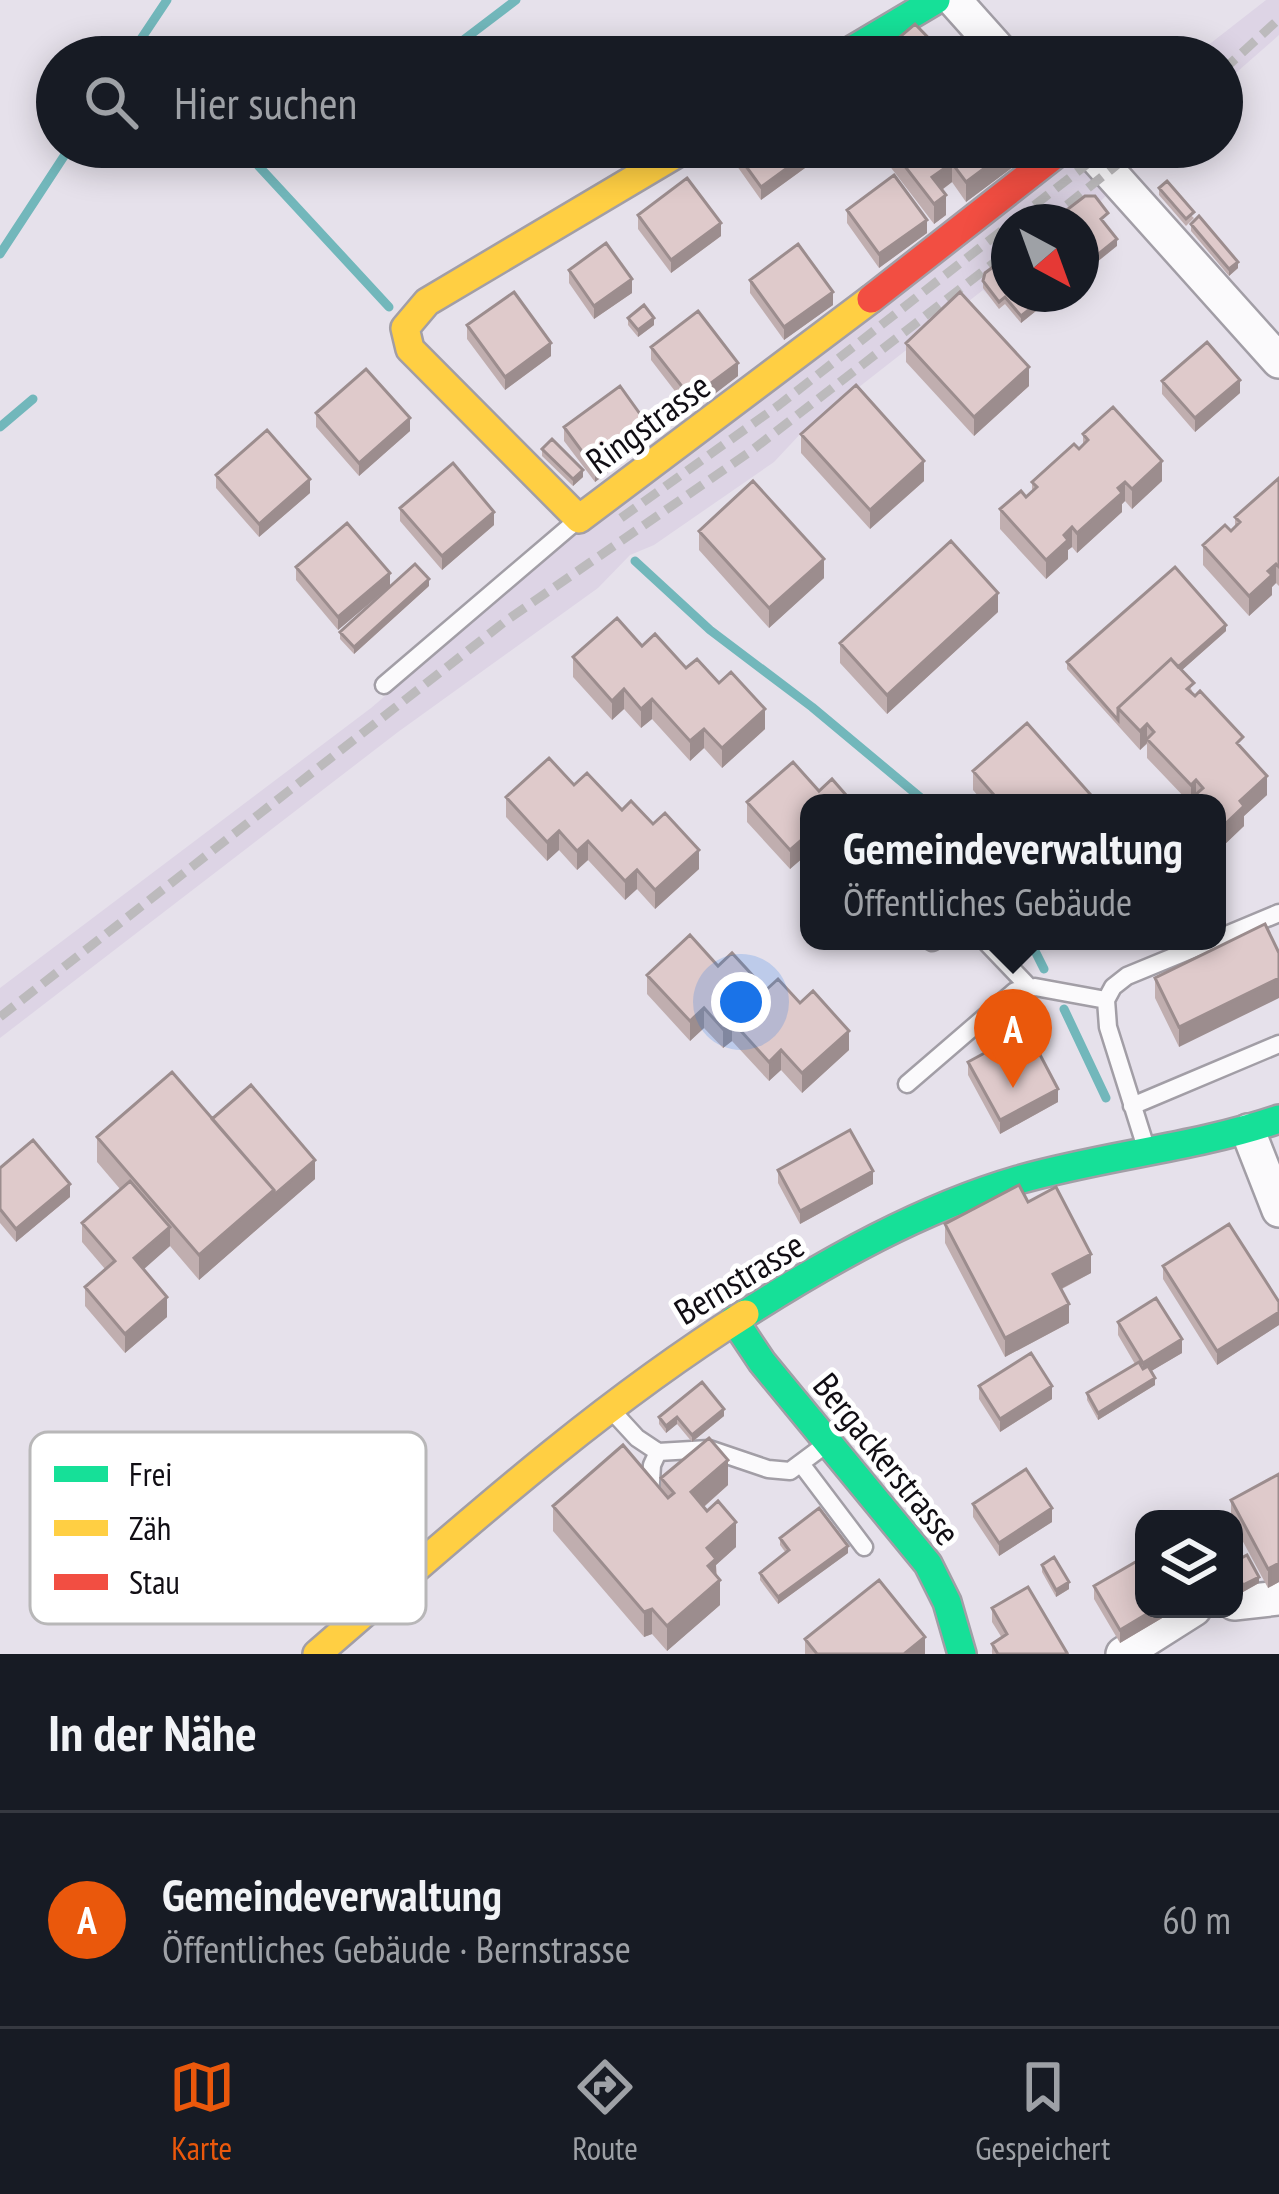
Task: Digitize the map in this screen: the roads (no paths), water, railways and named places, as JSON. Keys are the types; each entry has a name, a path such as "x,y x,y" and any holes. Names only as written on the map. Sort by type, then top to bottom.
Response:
{"street":[{"path":"875,36 936,0"},
{"path":"954,0 987,36"},
{"name":"Ringstrasse","path":"653,168 427,302 405,320 402,329 410,350 579,518 776,373 1038,168"},
{"path":"1106,168 1279,361"},
{"path":"1264,1125 1279,1210"},
{"name":"Bernstrasse","path":"426,1560 610,1408 734,1320 944,1207 1024,1178 1264,1125"},
{"name":"Bergackerstrasse","path":"734,1320 928,1564 947,1602 962,1654"},
{"path":"1243,1602 1279,1598"},
{"path":"1124,1654 1180,1618"},
{"name":"Bernstrasse","path":"317,1654 352,1624"}],"lane":[{"path":"383,686 579,518"},
{"path":"1226,935 1279,913"},
{"path":"994,950 1029,987"},
{"path":"1147,1152 1108,1027 1106,1000 1127,976 1191,950"},
{"path":"907,1084 1008,996 1029,987 1106,1000"},
{"path":"1132,1106 1279,1044"},
{"path":"610,1408 658,1452 709,1448 768,1469 790,1471 828,1442"},
{"path":"653,1505 648,1492 658,1452"},
{"path":"802,1465 864,1547"}],"waterway":[{"path":"143,36 167,0"},
{"path":"469,36 516,0"},
{"path":"0,254 56,168"},
{"path":"260,168 389,307"},
{"path":"0,427 33,399"},
{"path":"635,561 710,630 916,794"},
{"path":"1034,950 1044,969"},
{"path":"1064,1009 1106,1098"}],"railway":[{"path":"1243,52 1279,19"},
{"path":"1036,204 1082,168"},
{"path":"1068,204 1113,168"},
{"path":"621,518 779,405 991,239"},
{"path":"0,1017 507,620 751,451 991,265"}],"place":[{"name":"Gemeindeverwaltung","path":"1013,1088"}]}
